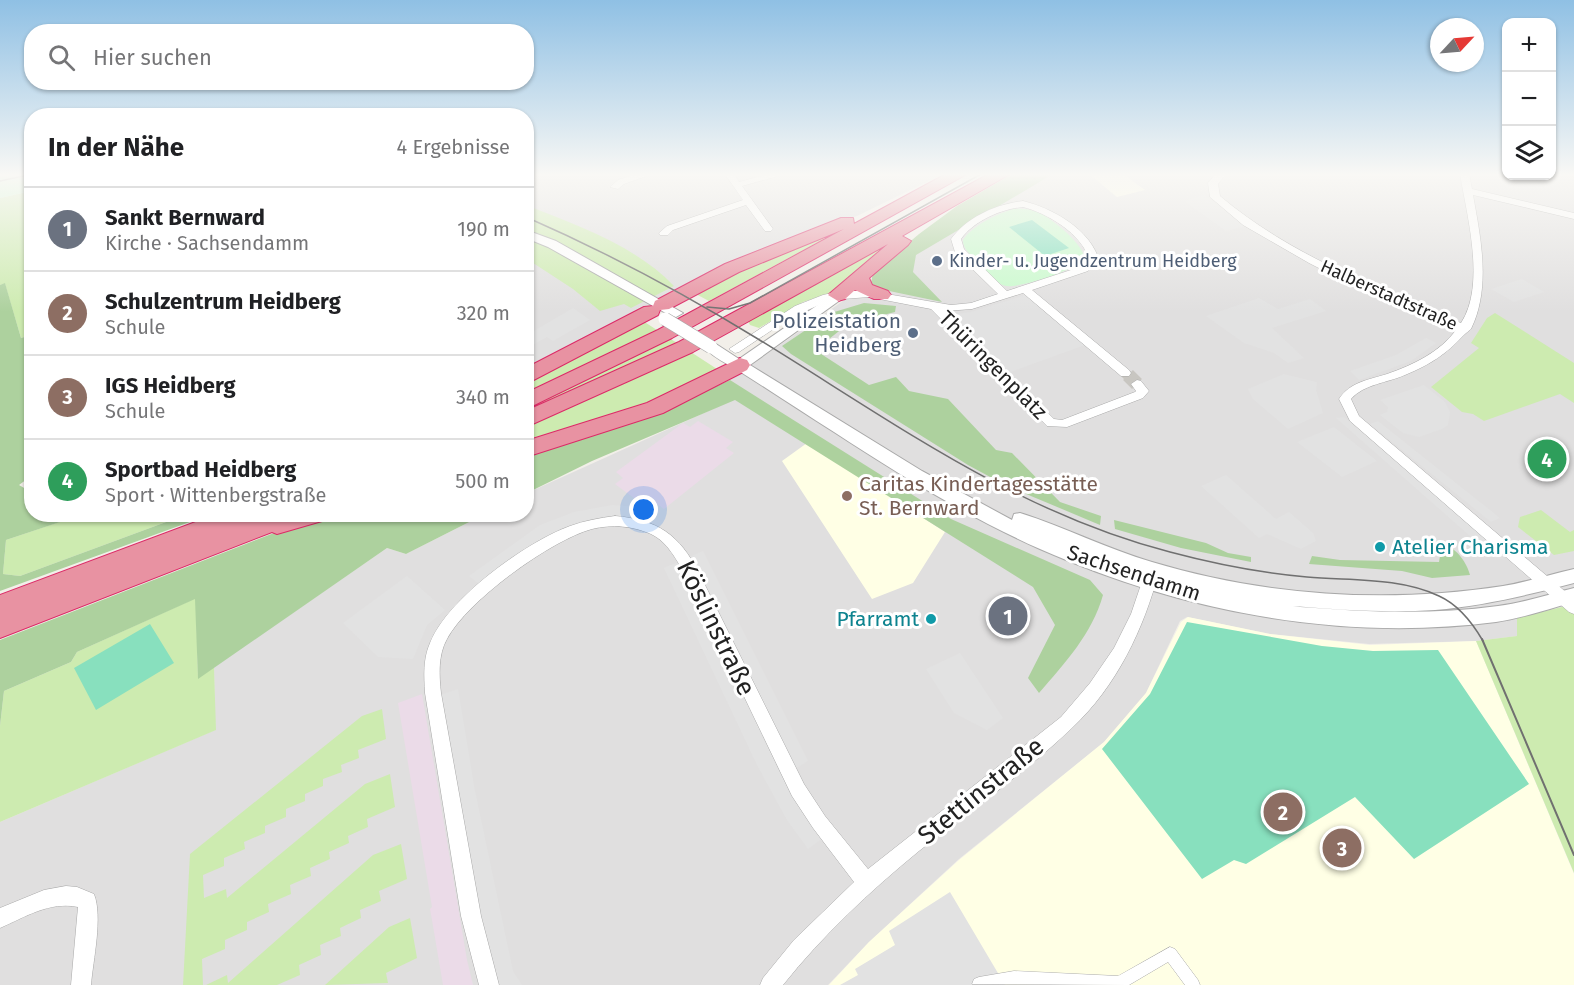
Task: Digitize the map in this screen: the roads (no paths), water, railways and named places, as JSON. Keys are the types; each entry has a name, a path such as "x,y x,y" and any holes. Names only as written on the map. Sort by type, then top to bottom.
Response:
{"highway":[{"path":"534,373 664,312 756,258 857,220"},
{"path":"534,398 665,334 876,220"},
{"path":"534,416 686,347 920,220"},
{"path":"838,295 927,220"},
{"path":"860,278 864,289 890,297"},
{"path":"534,446 655,408 737,357"},
{"path":"0,606 246,523"},
{"path":"0,626 246,523"}],"street":[{"path":"664,233 670,228 693,220"},
{"path":"762,220 768,229"},
{"path":"980,220 962,231 956,239 959,250 1005,296"},
{"path":"737,357 805,306 838,295 890,297 935,307 962,308 1084,269 1092,263 1094,256 1088,246 1057,220"},
{"name":"Halberstadtstraße","path":"1242,220 1362,286 1465,329"},
{"path":"1472,220 1478,259 1479,286 1474,310 1465,329 1428,361 1348,393 1345,399 1354,418 1548,584 1570,600"},
{"name":"Sachsendamm","path":"534,238 590,264 737,357 993,507 1151,576 1268,610 1382,620 1438,620 1499,613 1570,600"},
{"path":"1025,289 1125,373"},
{"path":"737,357 815,312 838,295"},
{"path":"815,312 856,300 890,297"},
{"name":"Thüringenplatz","path":"935,307 1052,423 1063,424 1139,395 1143,391 1137,384"},
{"name":"Köslinstraße","path":"489,985 471,916 434,697 431,675 434,655 449,622 469,600 533,551 554,538 575,530 599,524 632,523 654,530 672,543 692,573 798,790 819,822 867,883"},
{"name":"Sachsendamm","path":"1151,576 1299,599 1397,604 1456,602 1548,584 1574,576"},
{"name":"Stettinstraße","path":"770,985 805,944 867,883 1067,722 1091,695 1122,652 1131,634 1151,576"},
{"path":"0,918 64,894 77,895 87,901 88,914 81,985"},
{"path":"979,984 1014,978 1119,983 1170,954 1193,985"}],"tunnel":[{"path":"1125,373 1129,377"},
{"path":"1128,375 1137,384"}],"tram line":[{"path":"707,307 729,309 750,303 899,220"},
{"path":"534,221 673,289 758,339 906,432 1007,489 1059,513 1113,535 1221,564 1290,575 1391,583 1424,590 1439,596 1459,609 1483,640"},
{"path":"1483,640 1574,855"}],"place":[{"name":"Kinder- u. Jugendzentrum Heidberg","path":"937,261"},
{"name":"Polizeistation Heidberg","path":"913,333"},
{"name":"Sportbad Heidberg","path":"1547,459"},
{"name":"Caritas Kindertagesstätte St. Bernward","path":"847,496"},
{"name":"Atelier Charisma","path":"1380,547"},
{"name":"Sankt Bernward","path":"1008,616"},
{"name":"Pfarramt","path":"931,619"},
{"name":"Schulzentrum Heidberg","path":"1283,812"},
{"name":"IGS Heidberg","path":"1342,848"}]}
